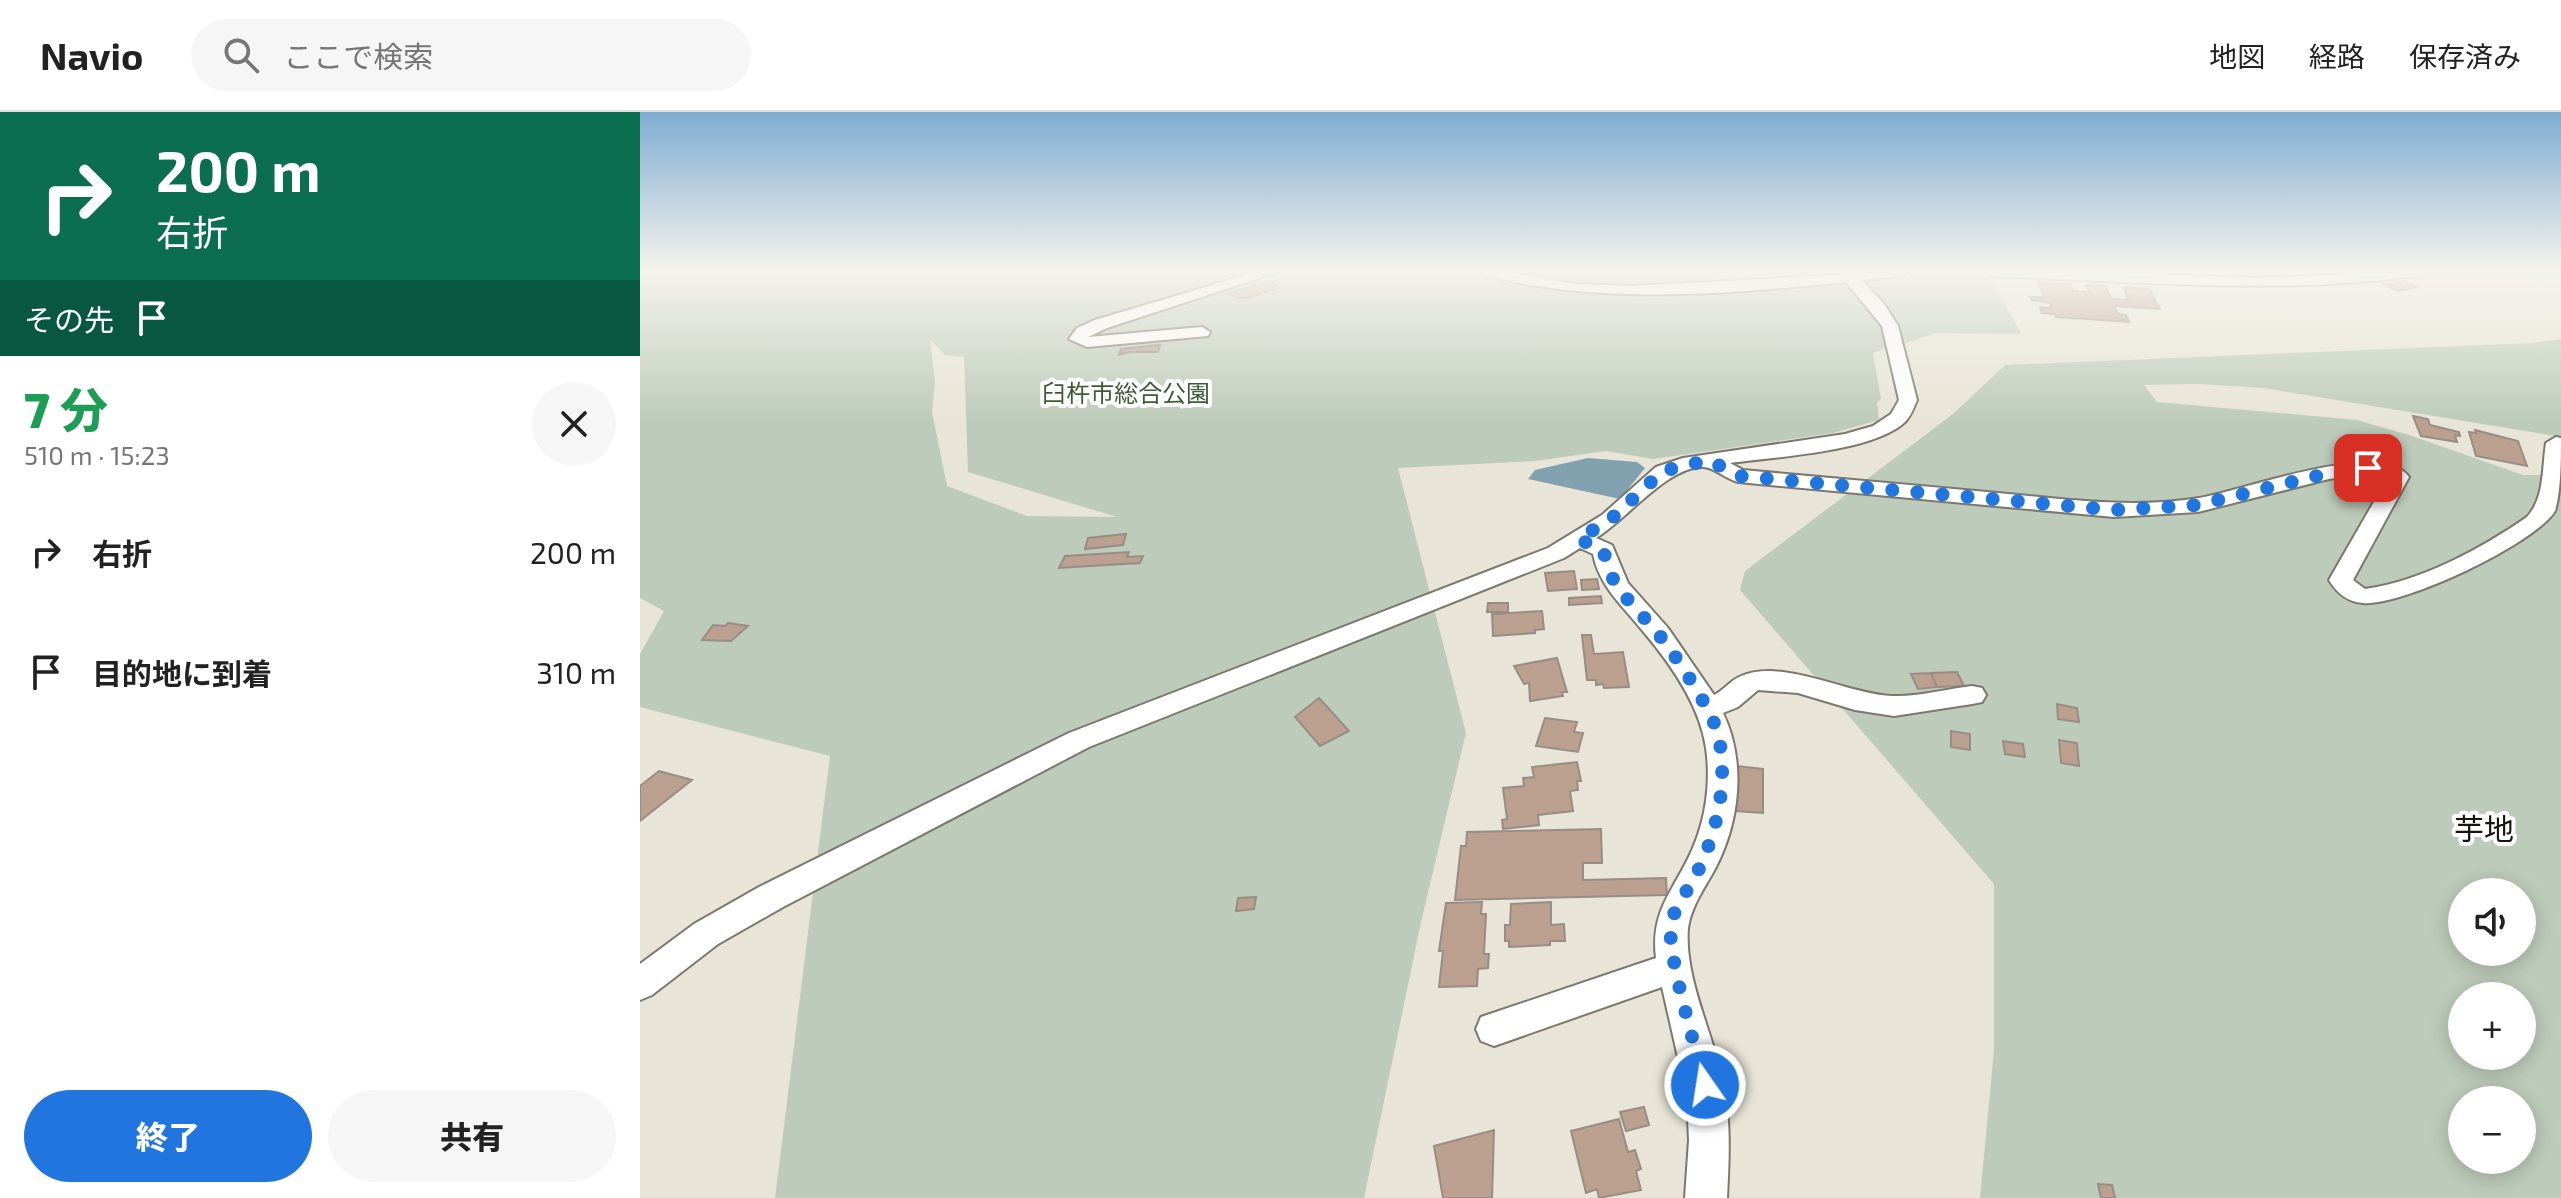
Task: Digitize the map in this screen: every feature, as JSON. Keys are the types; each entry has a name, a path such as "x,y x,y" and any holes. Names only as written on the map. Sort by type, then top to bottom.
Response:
{"street":[{"path":"1109,322 1083,332 1078,339 1087,342 1202,332"},
{"path":"640,984 706,934 771,897 1079,740 1556,553 1610,520 1663,471 1709,460 1848,440 1880,430 1899,417 1908,400 1887,322"},
{"path":"1709,460 1738,476 2114,510 2198,505 2329,473 2382,468 2399,477 2341,580 2344,587 2354,593 2371,596 2417,583 2481,555 2528,528 2545,510 2556,443"},
{"path":"1578,539 1604,550 1612,581 1658,634 1707,709 1717,731 1722,773 1715,832 1671,924 1676,967 1705,1085 1706,1198"},
{"path":"1707,709 1728,700 1747,684 1758,681 1799,684 1855,701 1894,706 1972,695"},
{"path":"1494,1029 1676,967"}],"green space":[{"name":"臼杵市総合公園","path":"640,322 2014,322 2021,334 1937,333 1873,353 1881,399 1877,403 1879,420 1833,433 1653,459 1606,451 1535,461 1398,468 1466,733 1421,922 1364,1198 775,1198 830,756 640,707 640,654 664,611 640,598","holes":["930,339 945,355 964,357 968,472 1117,517 1027,516 947,486 932,412 935,382"]},
{"path":"2561,339 2561,437 2264,388 2144,385 2157,402 2357,420 2523,475 2561,475 2561,1198 1980,1198 1994,1050 1994,884 1740,590 1745,571 1953,414 2005,365 2533,343"}],"water":[{"path":"1588,458 1637,462 1645,468 1620,499 1528,479 1535,470"}],"building":[{"path":"1160,345 1158,352 1119,355 1121,349"},
{"path":"2413,416 2428,419 2430,425 2459,432 2460,436 2455,435 2457,442 2421,436"},
{"path":"2475,430 2518,441 2527,466 2476,456 2469,432 2476,433"},
{"path":"1126,534 1123,545 1085,549 1088,538"},
{"path":"1129,552 1127,557 1143,556 1140,563 1059,568 1065,556"},
{"path":"1574,571 1577,589 1548,591 1545,573"},
{"path":"1597,579 1599,589 1582,590 1581,580"},
{"path":"1601,596 1602,603 1569,605 1569,598"},
{"path":"1488,603 1508,603 1508,612 1487,612"},
{"path":"1542,611 1544,629 1535,630 1535,633 1493,636 1492,614"},
{"path":"728,623 748,626 731,641 702,640 713,625 725,626"},
{"path":"1582,635 1591,635 1594,654 1623,652 1629,687 1604,688 1603,684 1596,685 1596,680 1587,680"},
{"path":"1557,658 1567,692 1562,692 1563,696 1530,701 1529,683 1524,684 1514,666"},
{"path":"1957,672 1964,686 1937,687 1931,673"},
{"path":"1931,673 1937,687 1918,689 1911,674"},
{"path":"1319,698 1349,731 1320,746 1295,717"},
{"path":"2057,704 2077,708 2079,722 2058,719"},
{"path":"1545,718 1577,722 1574,732 1583,733 1578,752 1536,746"},
{"path":"1951,731 1970,734 1970,750 1951,747"},
{"path":"2059,740 2077,743 2079,766 2061,763"},
{"path":"2003,741 2023,744 2025,757 2005,754"},
{"path":"1577,762 1581,781 1577,781 1578,790 1570,791 1573,811 1538,815 1539,825 1503,829 1502,820 1507,819 1503,788 1524,786 1523,778 1534,777 1532,767"},
{"path":"1736,766 1763,769 1763,813 1735,811"},
{"path":"659,771 692,780 640,821 640,786"},
{"path":"1601,829 1602,863 1583,863 1583,880 1666,878 1667,895 1455,900 1461,846 1466,846 1467,832"},
{"path":"1256,897 1254,909 1236,911 1238,898"},
{"path":"1482,902 1481,914 1486,914 1484,954 1489,954 1488,968 1478,969 1477,986 1439,987 1443,951 1439,951 1446,903"},
{"path":"1551,902 1551,925 1564,924 1565,941 1509,947 1509,941 1505,941 1505,925 1510,925 1511,904"},
{"path":"1644,1107 1649,1125 1626,1131 1620,1112"},
{"path":"1619,1119 1628,1152 1635,1150 1641,1169 1636,1171 1641,1190 1599,1198 1597,1189 1586,1193 1571,1131"},
{"path":"1494,1130 1492,1198 1443,1198 1434,1146"},
{"path":"2098,1184 2112,1185 2115,1198 2101,1198"}],"district":[{"name":"芋地","path":"2484,828"}],"route":[{"path":"1705,1085 1676,967 1671,924 1715,832 1722,773 1717,731 1707,709 1658,634 1612,581 1604,550 1578,539 1610,520 1647,482 1663,471 1709,460 1738,476 2114,510 2198,505 2329,473 2368,468"}]}
